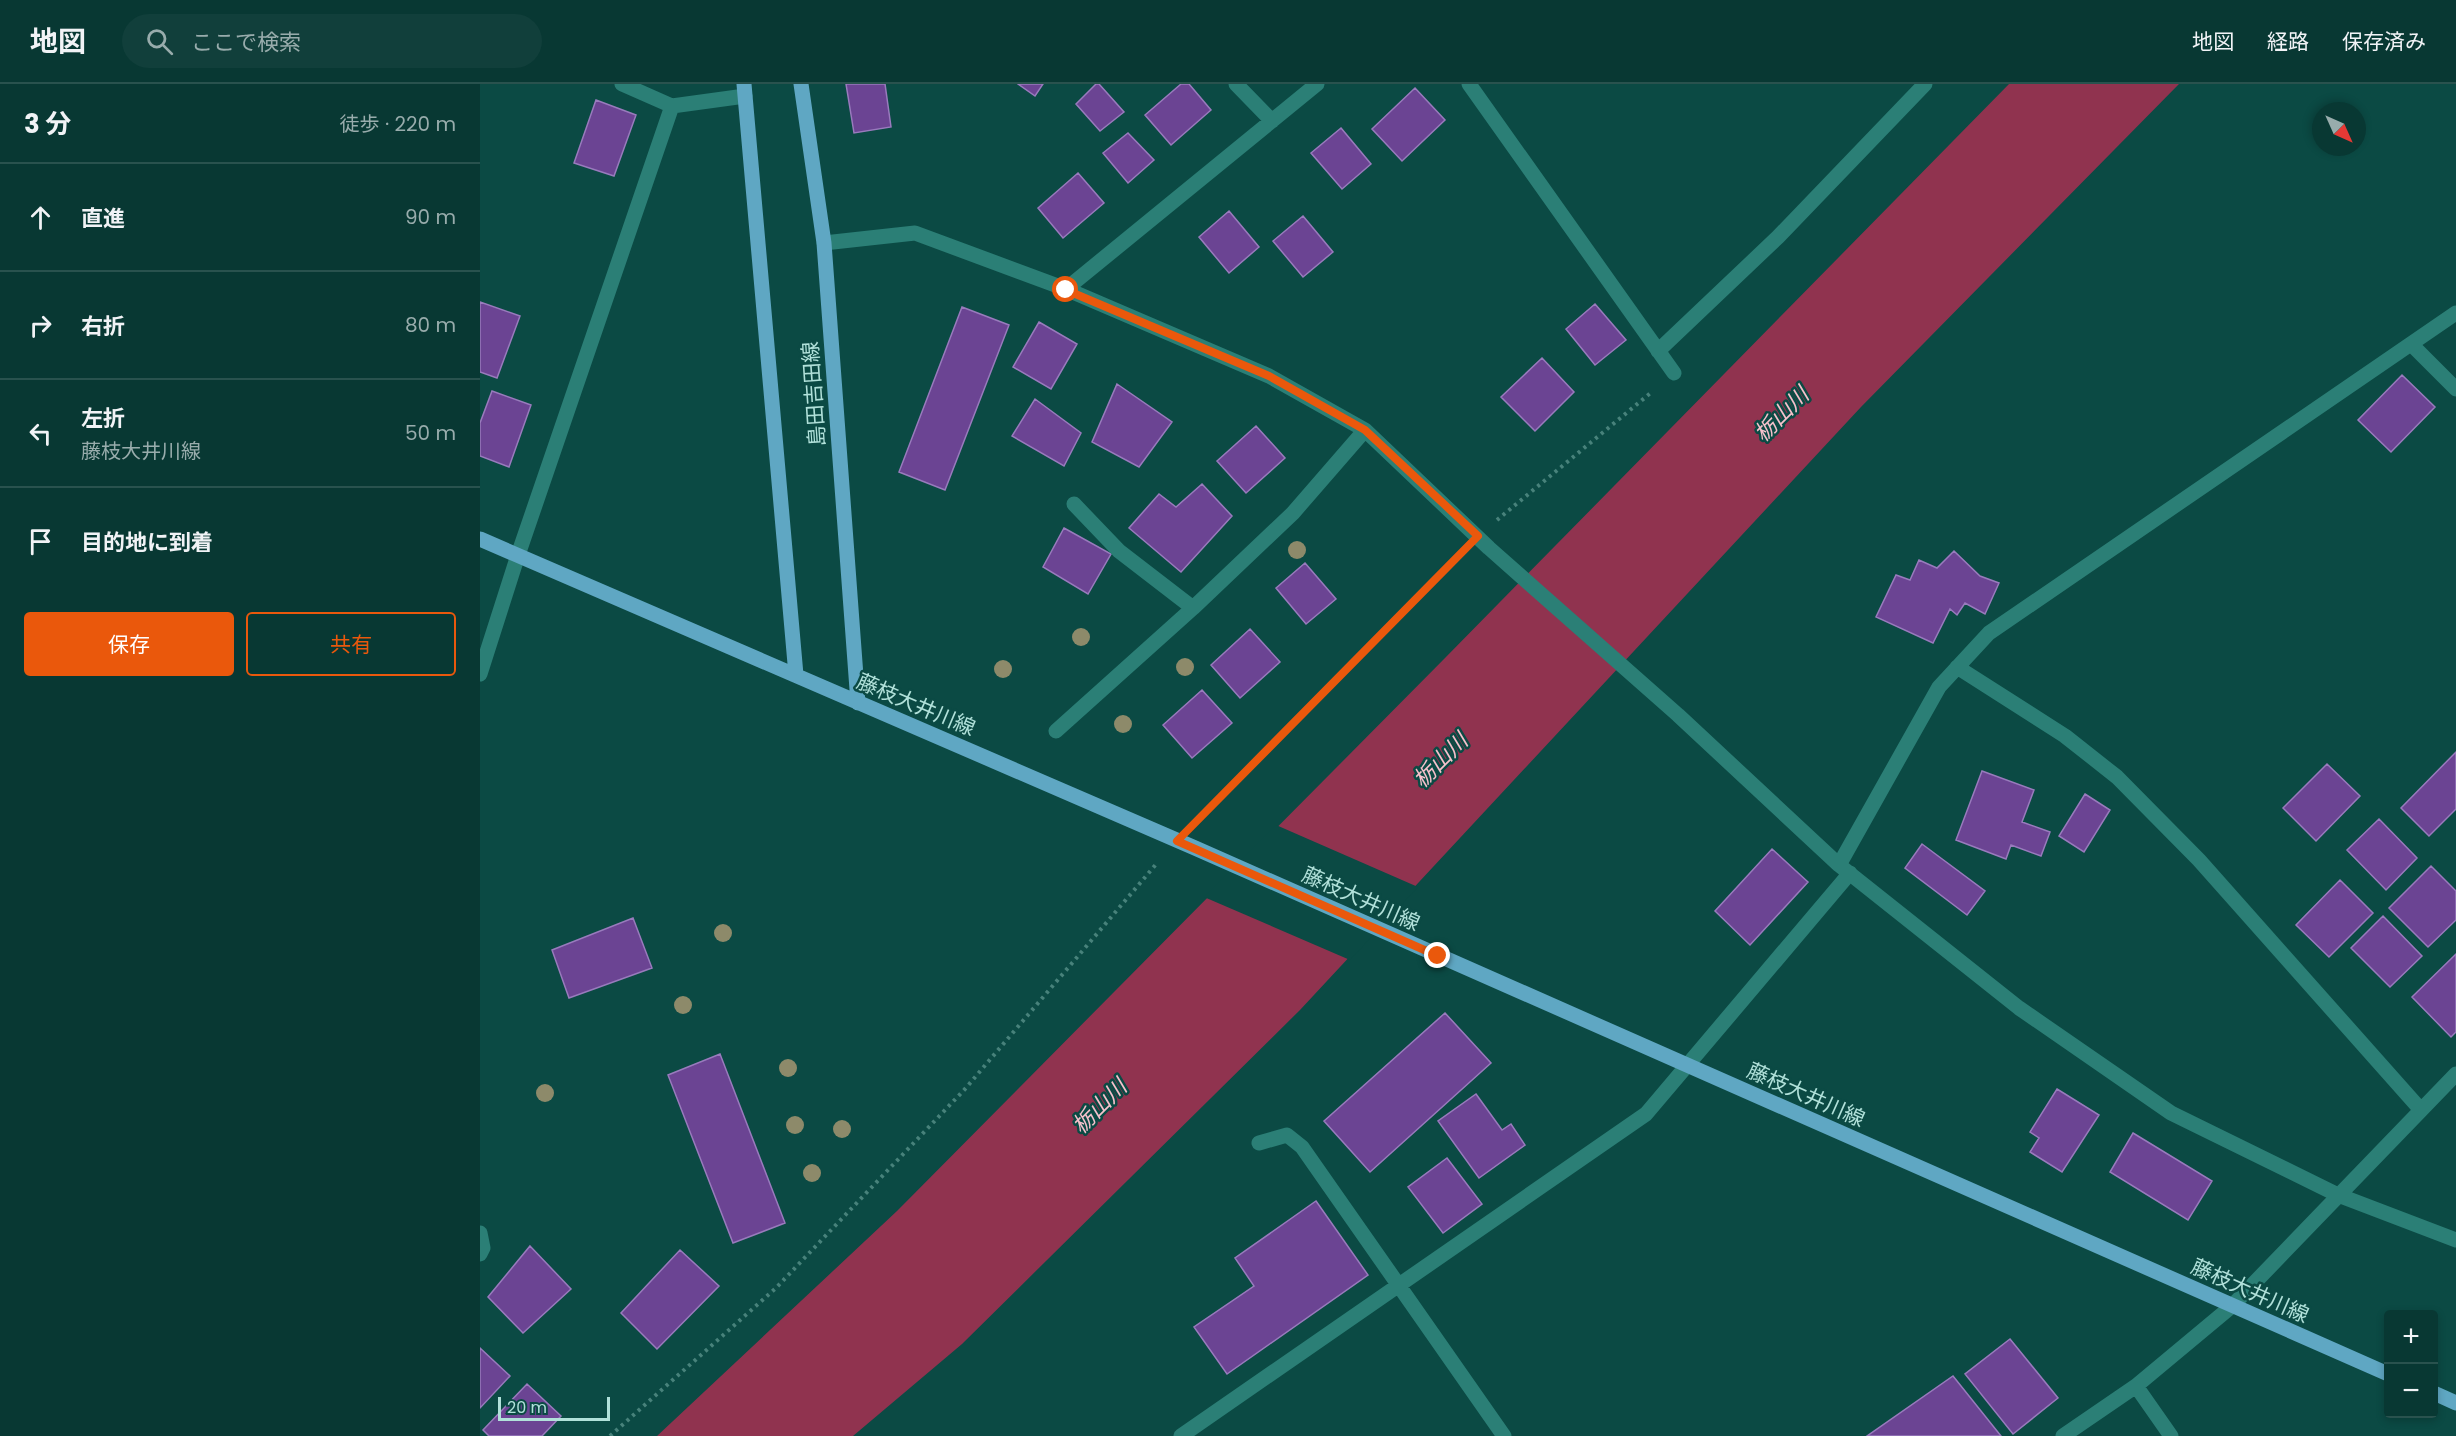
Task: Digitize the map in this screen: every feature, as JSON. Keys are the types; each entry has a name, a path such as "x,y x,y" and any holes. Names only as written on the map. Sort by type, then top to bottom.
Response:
{"main road":[{"name":"島田吉田線","path":"801,84 825,243 858,703"},
{"name":"島田吉田線","path":"745,90 796,675"},
{"name":"藤枝大井川線","path":"480,538 1195,848 2384,1372"},
{"path":"2438,1395 2456,1403"}],"street":[{"path":"622,84 672,106 745,90"},
{"path":"1236,84 1272,122"},
{"path":"1066,290 1317,84"},
{"path":"1469,84 1674,373"},
{"path":"1658,351 1778,237 1925,84"},
{"path":"480,674 518,555 672,106"},
{"path":"825,243 915,233 1066,290 1269,376 1365,430 1489,548 1678,715 1844,869 2019,1008 2172,1113 2338,1195 2456,1240"},
{"path":"1181,1436 1646,1113 1844,869 1939,687 1989,633 2456,313"},
{"path":"2411,345 2456,389"},
{"path":"1056,731 1193,608 1293,513 1365,430"},
{"path":"1074,504 1119,551 1193,608"},
{"path":"1957,667 2065,736 2117,777 2199,860 2421,1110"},
{"path":"2063,1436 2136,1386 2232,1306 2456,1074"},
{"path":"1259,1143 1287,1135 1302,1147 1504,1436"},
{"path":"480,1233 483,1248 480,1254"},
{"path":"2136,1386 2171,1436"}],"path":[{"path":"610,1436 776,1288 965,1089 1177,841 1478,536"}],"water":[{"name":"栃山川","path":"2009,84 2179,84 1861,407 1300,1010 962,1344 853,1436 657,1436 897,1211"}],"pier":[{"path":"1276,825 1418,887 1350,960 1204,897"}],"building":[{"path":"846,84 885,84 891,127 854,133"},
{"path":"1018,84 1043,84 1035,96"},
{"path":"1096,84 1099,84 1124,112 1100,131 1076,104"},
{"path":"1181,84 1189,84 1211,110 1171,145 1145,115"},
{"path":"1415,88 1445,120 1402,161 1372,129"},
{"path":"596,100 636,115 614,176 574,163"},
{"path":"1341,128 1371,164 1342,189 1311,153"},
{"path":"1128,133 1154,160 1128,183 1103,153"},
{"path":"1078,173 1104,203 1063,238 1038,208"},
{"path":"1229,211 1259,247 1229,273 1199,237"},
{"path":"1303,216 1333,252 1303,277 1273,241"},
{"path":"480,302 520,316 497,378 480,372"},
{"path":"1595,304 1626,340 1595,365 1566,329"},
{"path":"962,307 1009,325 945,490 899,472"},
{"path":"1039,322 1077,344 1051,389 1013,367"},
{"path":"1542,358 1574,392 1535,431 1501,397"},
{"path":"2402,375 2435,407 2391,452 2358,420"},
{"path":"1117,384 1172,422 1139,467 1092,442"},
{"path":"492,391 531,405 509,467 480,456 480,423"},
{"path":"1035,399 1081,433 1064,466 1012,436"},
{"path":"1256,426 1285,458 1246,493 1217,461"},
{"path":"1202,484 1232,516 1181,572 1129,528 1159,494 1176,507"},
{"path":"1064,528 1111,554 1088,594 1043,567"},
{"path":"1954,551 1980,576 1999,583 1985,614 1965,603 1957,615 1950,609 1933,643 1876,617 1896,575 1910,580 1919,560 1937,568"},
{"path":"1305,563 1336,599 1306,624 1276,588"},
{"path":"1250,629 1280,662 1240,698 1211,665"},
{"path":"1202,690 1232,723 1192,758 1163,725"},
{"path":"2456,752 2456,809 2429,836 2401,808"},
{"path":"2327,764 2360,796 2316,841 2283,808"},
{"path":"1982,771 2034,790 2022,822 2050,832 2041,856 2011,845 2006,859 1956,840"},
{"path":"2085,794 2110,810 2084,852 2059,836"},
{"path":"2379,819 2417,858 2386,890 2347,850"},
{"path":"1922,844 1985,891 1967,915 1905,868"},
{"path":"1772,849 1808,882 1750,945 1715,911"},
{"path":"2431,866 2456,891 2456,920 2428,947 2389,908"},
{"path":"2340,880 2373,913 2329,957 2296,925"},
{"path":"2383,916 2422,956 2390,987 2351,948"},
{"path":"633,918 652,968 569,998 552,950"},
{"path":"2456,954 2456,1032 2451,1037 2412,997"},
{"path":"1445,1013 1491,1063 1370,1172 1324,1121"},
{"path":"720,1054 785,1223 733,1243 668,1075"},
{"path":"2057,1089 2099,1115 2062,1172 2030,1152 2039,1138 2030,1132"},
{"path":"1476,1094 1502,1130 1511,1124 1525,1145 1479,1178 1438,1121"},
{"path":"2133,1133 2212,1181 2188,1220 2110,1172"},
{"path":"1447,1158 1482,1204 1443,1233 1408,1187"},
{"path":"1316,1201 1368,1275 1227,1374 1194,1327 1254,1286 1235,1258"},
{"path":"530,1246 571,1289 523,1333 488,1297"},
{"path":"680,1250 719,1286 657,1349 621,1313"},
{"path":"2010,1339 2058,1398 2013,1434 1965,1374"},
{"path":"480,1348 510,1376 480,1408"},
{"path":"1953,1376 2001,1436 1867,1436"},
{"path":"527,1384 561,1416 542,1436 489,1436 483,1430"}],"route":[{"path":"1066,290 1269,376 1365,430 1478,536 1177,841 1438,956"}]}
